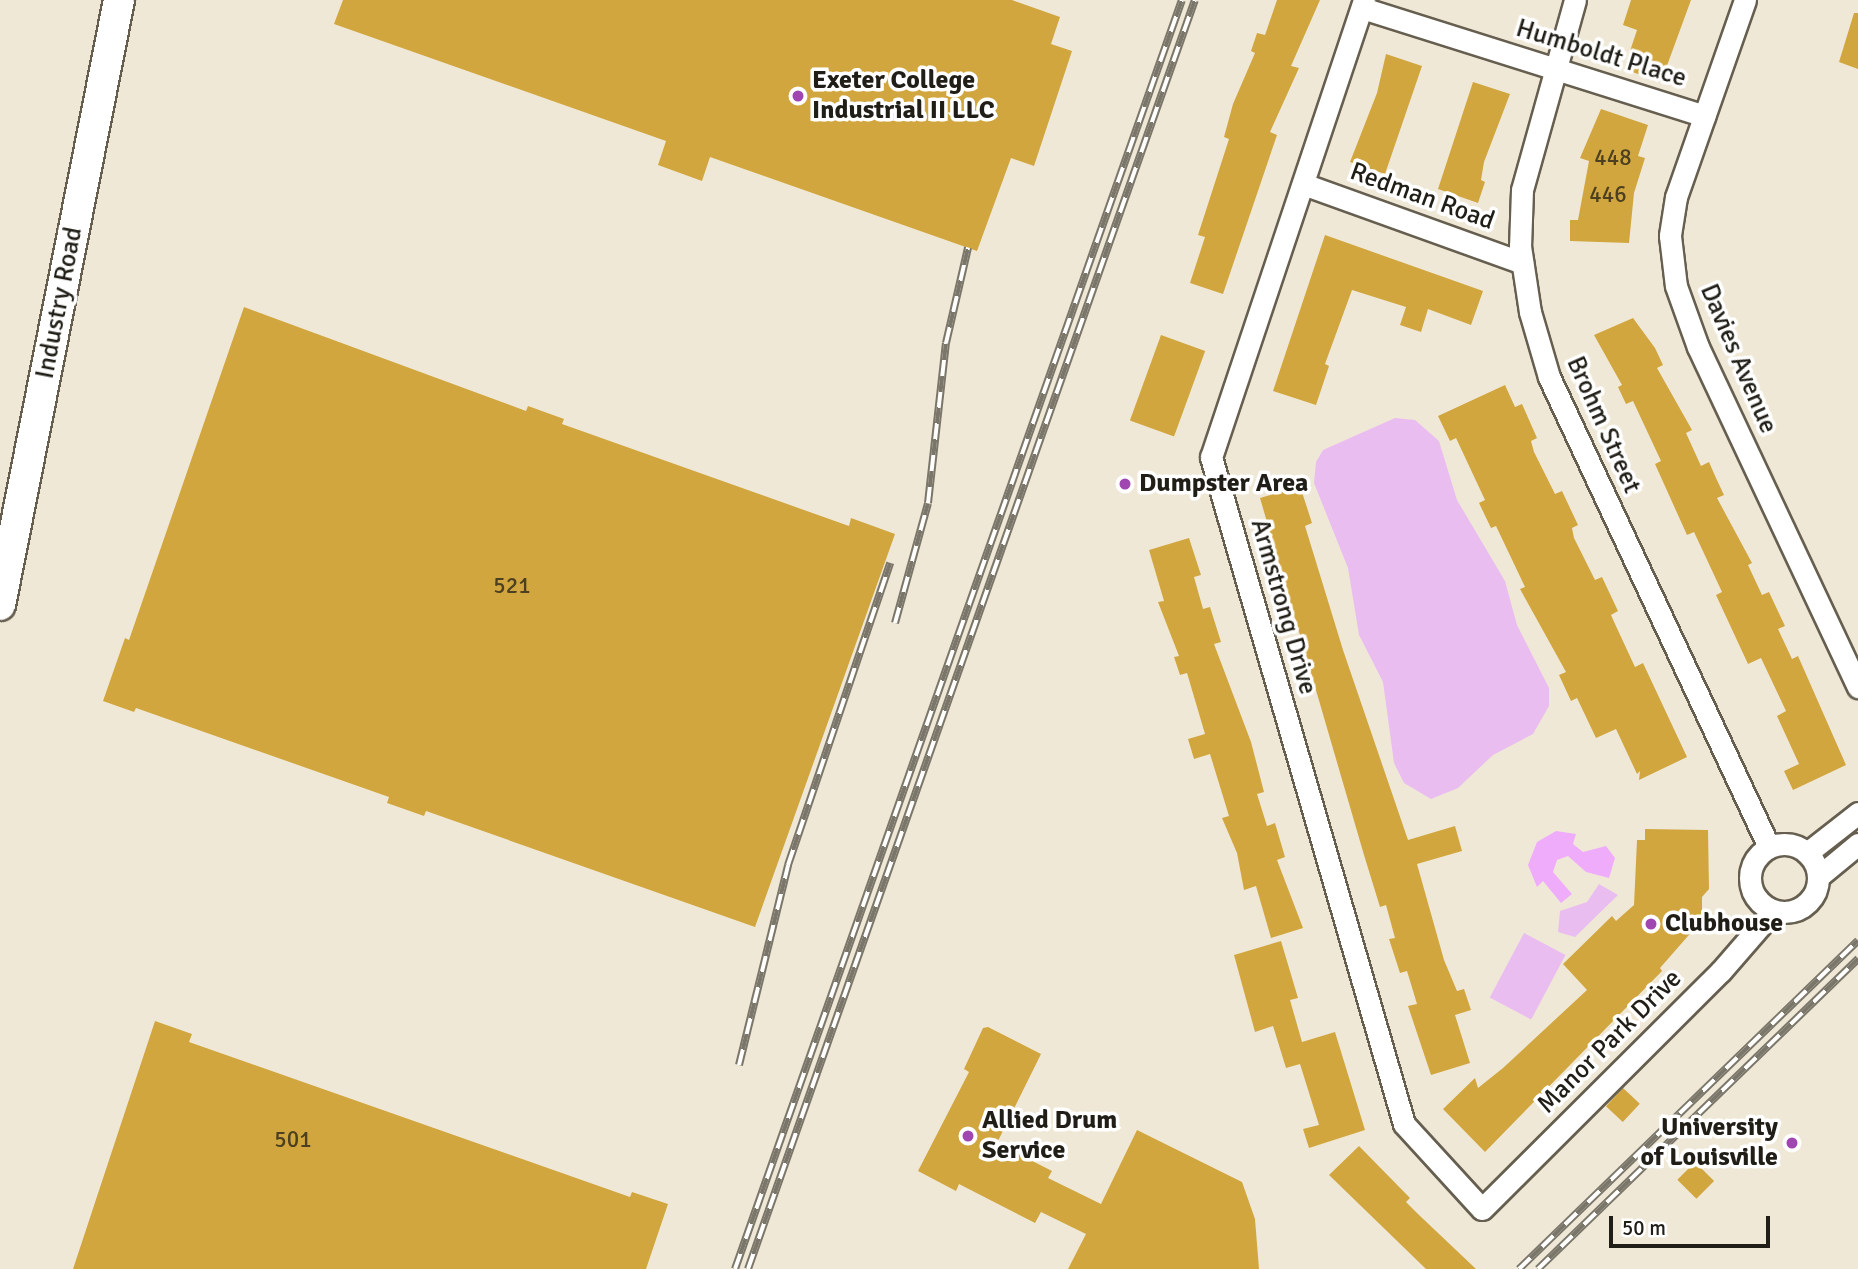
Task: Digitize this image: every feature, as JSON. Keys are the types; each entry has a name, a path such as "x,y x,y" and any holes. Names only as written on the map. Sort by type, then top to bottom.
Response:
{"main road":[{"name":"Industry Road","path":"0,605 120,0"}],"street":[{"name":"Brohm Street","path":"1576,0 1522,190 1522,263 1530,312 1549,377 1769,847"},
{"name":"Davies Avenue","path":"1745,0 1676,197 1670,236 1676,286 1698,347 1858,687"},
{"name":"Humboldt Place","path":"1363,4 1704,116"},
{"name":"Armstrong Drive","path":"1363,4 1211,457 1404,1124 1482,1209"},
{"name":"Redman Road","path":"1303,184 1522,263"},
{"path":"1807,853 1858,813"},
{"path":"1818,877 1807,853 1782,844 1769,847 1751,867 1750,880 1761,904 1773,911 1786,913 1810,901 1818,877 1858,845"},
{"name":"Manor Park Drive","path":"1482,1209 1721,971 1773,911"}],"shaded area":[{"path":"1395,418 1415,420 1439,441 1457,500 1505,581 1517,625 1549,688 1549,706 1533,734 1493,755 1458,788 1431,799 1404,783 1394,763 1383,682 1359,635 1348,568 1314,483 1316,462 1323,450"},
{"path":"1556,831 1576,834 1573,844 1583,852 1606,846 1615,858 1609,878 1586,872 1568,856 1557,860 1553,872 1572,894 1561,903 1543,881 1537,887 1528,865 1537,842"},
{"path":"1599,884 1618,895 1575,937 1558,932 1560,911 1587,902"},
{"path":"1524,933 1565,955 1531,1020 1490,997"}],"building":[{"name":"Exeter College Industrial II LLC","path":"343,0 1012,0 1060,17 1051,44 1072,51 1034,166 1011,158 977,251 710,157 702,181 658,165 666,141 334,24"},
{"path":"1277,0 1320,0 1291,66 1299,68 1270,132 1277,135 1223,294 1190,283 1205,237 1198,235 1229,139 1224,137 1233,104 1255,53 1251,51 1257,33 1265,35"},
{"path":"1631,0 1691,0 1661,82 1624,69 1637,30 1623,25"},
{"path":"1854,13 1858,13 1858,69 1839,62"},
{"path":"1386,54 1422,66 1385,174 1350,162 1377,93"},
{"path":"1473,82 1510,94 1484,162 1481,180 1485,182 1478,203 1438,189"},
{"path":"1601,109 1648,125 1638,156 1645,158 1634,193 1629,243 1570,241 1570,220 1578,220 1589,161 1580,158"},
{"path":"1325,235 1483,291 1471,325 1428,309 1421,332 1400,325 1406,307 1352,290 1325,364 1329,366 1316,405 1273,391"},
{"path":"244,307 526,411 528,406 564,419 562,424 849,526 851,518 895,534 755,927 426,811 424,816 387,803 389,797 136,708 134,712 103,701 125,638 129,640"},
{"path":"1633,318 1655,348 1663,365 1657,368 1692,430 1686,433 1701,466 1709,462 1724,495 1717,498 1752,563 1748,565 1762,595 1769,592 1785,626 1778,629 1792,659 1798,656 1846,765 1793,790 1784,771 1799,764 1777,716 1786,711 1761,658 1748,664 1716,595 1722,592 1694,532 1687,535 1655,464 1661,461 1633,401 1626,404 1618,387 1622,385 1594,335"},
{"path":"1161,335 1205,351 1174,437 1130,421"},
{"path":"1505,385 1515,407 1522,404 1537,438 1531,441 1534,452 1555,494 1562,491 1578,525 1572,528 1574,538 1595,580 1602,577 1618,611 1611,615 1635,667 1643,663 1687,757 1639,780 1640,771 1637,774 1616,729 1596,738 1577,698 1571,701 1559,675 1566,672 1520,589 1525,587 1496,526 1491,528 1479,503 1485,500 1456,438 1450,441 1438,416"},
{"path":"1300,486 1312,523 1305,526 1343,650 1408,840 1455,826 1462,851 1417,864 1444,960 1457,991 1464,989 1471,1010 1455,1015 1470,1063 1431,1075 1408,1006 1417,1004 1407,971 1400,973 1389,939 1395,938 1386,905 1380,907 1260,498"},
{"path":"1189,538 1201,575 1194,577 1203,609 1210,607 1221,642 1214,644 1251,742 1264,792 1257,794 1267,826 1275,823 1285,857 1277,860 1303,928 1271,938 1256,886 1244,890 1237,853 1222,818 1229,816 1210,754 1194,759 1188,739 1205,734 1187,673 1180,675 1174,657 1179,656 1158,602 1164,601 1149,550"},
{"path":"1645,829 1708,830 1709,889 1702,897 1702,920 1660,968 1662,971 1485,1152 1443,1109 1475,1078 1478,1088 1503,1068 1587,990 1563,964 1612,916 1616,921 1634,905 1637,840 1645,840"},
{"path":"1281,941 1298,998 1290,1000 1302,1042 1335,1032 1365,1130 1309,1148 1303,1129 1319,1125 1300,1064 1286,1068 1273,1026 1255,1032 1234,955"},
{"path":"155,1021 192,1034 189,1042 630,1197 632,1192 668,1204 646,1269 73,1269"},
{"name":"Allied Drum Service","path":"988,1027 1041,1054 997,1143 1052,1171 1048,1178 1101,1204 1137,1130 1242,1182 1255,1219 1259,1269 1068,1269 1086,1234 1041,1212 1035,1223 959,1184 956,1191 918,1171 969,1072 964,1069 983,1028"},
{"path":"1623,1088 1640,1104 1623,1122 1606,1106"},
{"path":"1359,1146 1410,1198 1406,1202 1476,1269 1426,1269 1329,1175"},
{"path":"1695,1162 1714,1181 1696,1199 1677,1180"}],"railway":[{"path":"735,1269 1182,0"},
{"path":"748,1269 1195,0"},
{"path":"895,623 928,503 946,343 968,248"},
{"path":"739,1065 788,865 890,563"},
{"path":"1519,1269 1858,941"},
{"path":"1538,1269 1858,959"}],"place":[{"name":"Exeter College Industrial II LLC","path":"798,96"},
{"name":"Dumpster Area","path":"1125,484"},
{"name":"Clubhouse","path":"1651,924"},
{"name":"Allied Drum Service","path":"968,1136"},
{"name":"University of Louisville","path":"1792,1143"}]}
